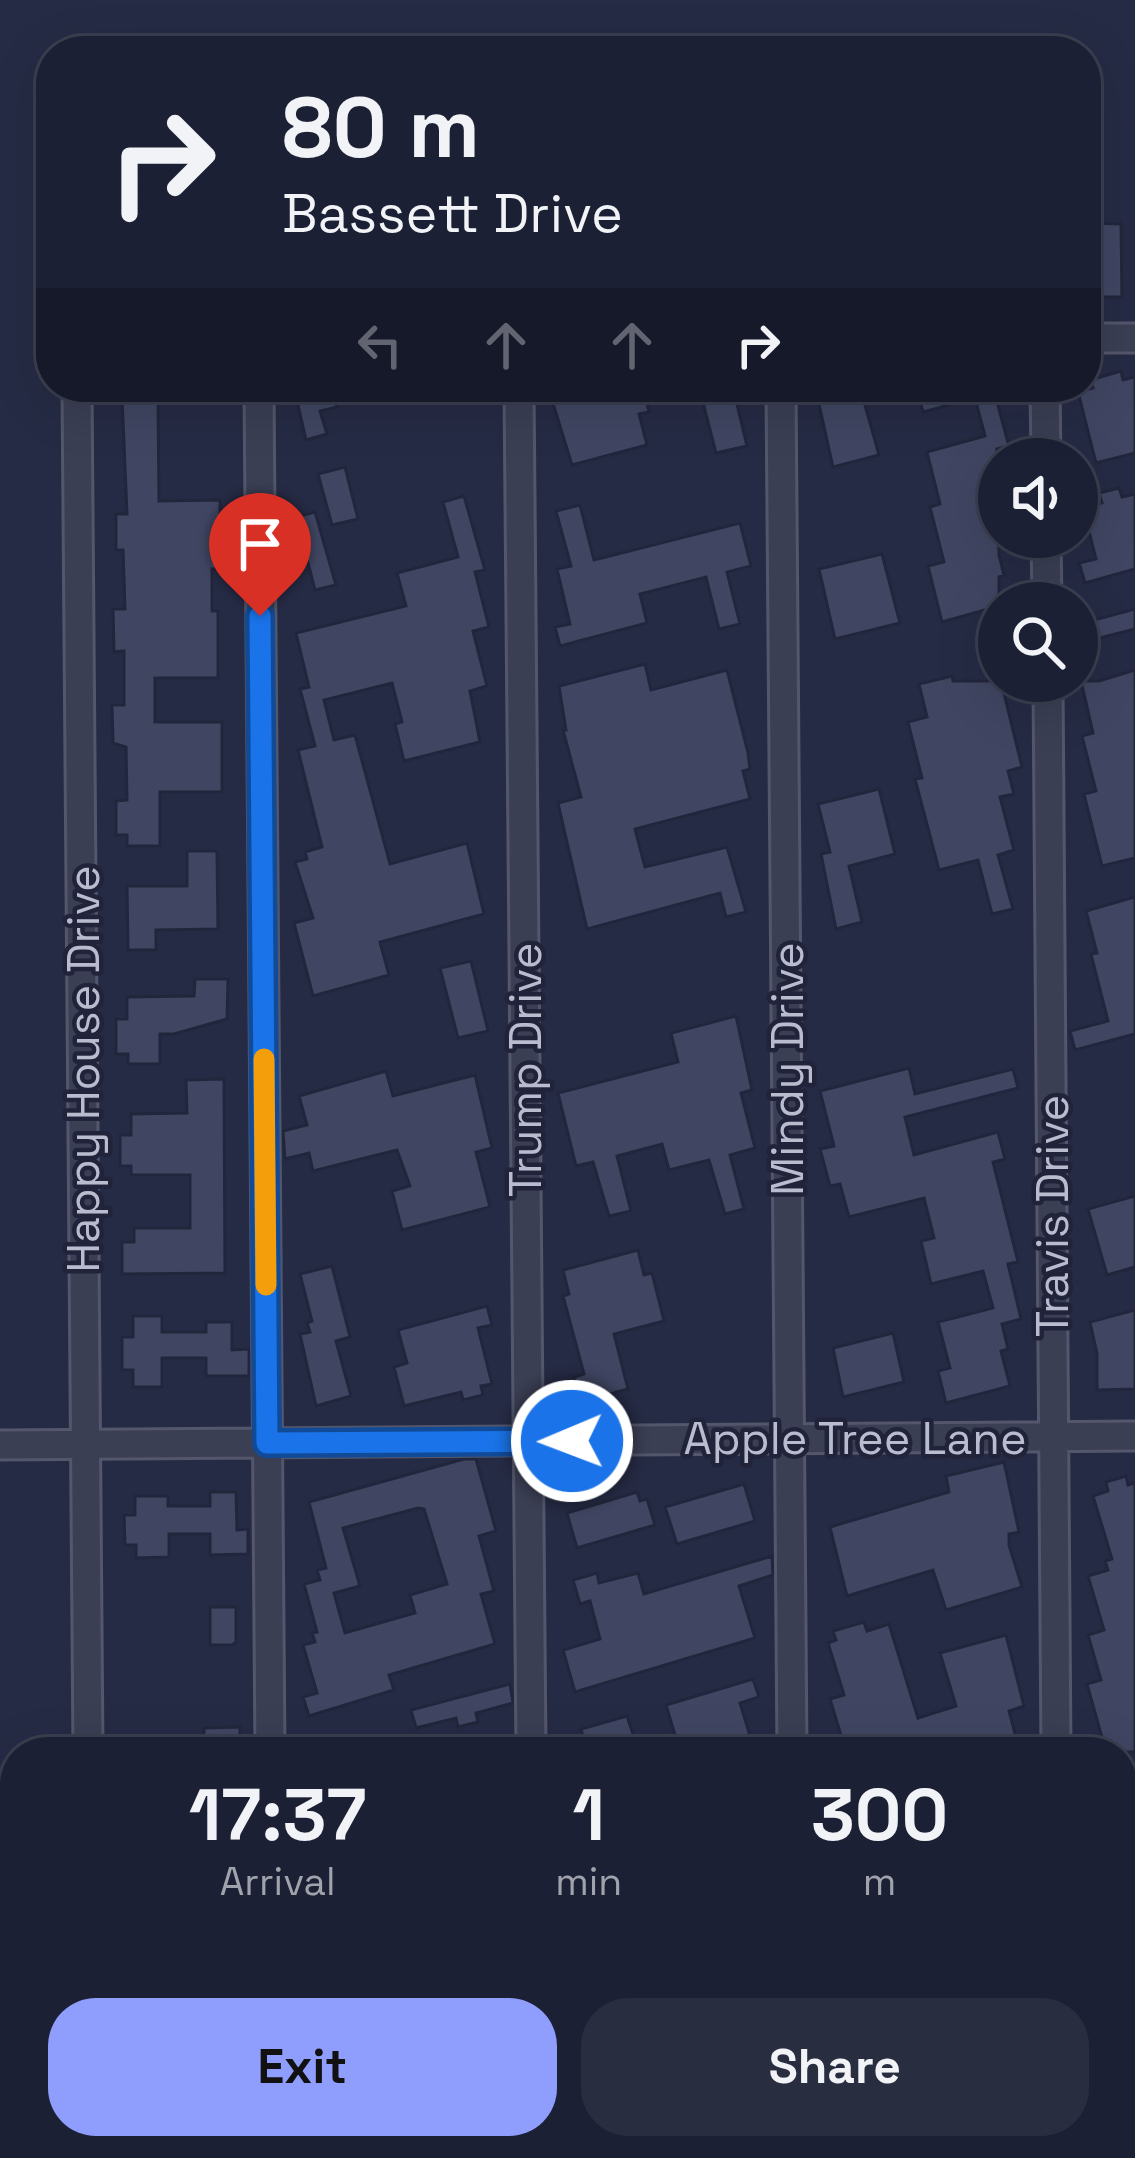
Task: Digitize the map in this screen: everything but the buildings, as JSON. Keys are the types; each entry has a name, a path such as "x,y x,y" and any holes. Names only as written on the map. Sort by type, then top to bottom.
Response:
{"street":[{"path":"1101,338 1135,338"},
{"name":"Happy House Drive","path":"77,402 88,1737"},
{"path":"259,402 270,1737"},
{"name":"Trump Drive","path":"519,402 531,1737"},
{"name":"Mindy Drive","path":"781,402 792,1737"},
{"path":"1045,402 1046,438"},
{"name":"Travis Drive","path":"1048,702 1056,1737"},
{"name":"Apple Tree Lane","path":"0,1445 1135,1436"}],"slow traffic":[{"path":"264,1059 266,1285"}],"route":[{"path":"260,616 267,1443 572,1441"}]}
